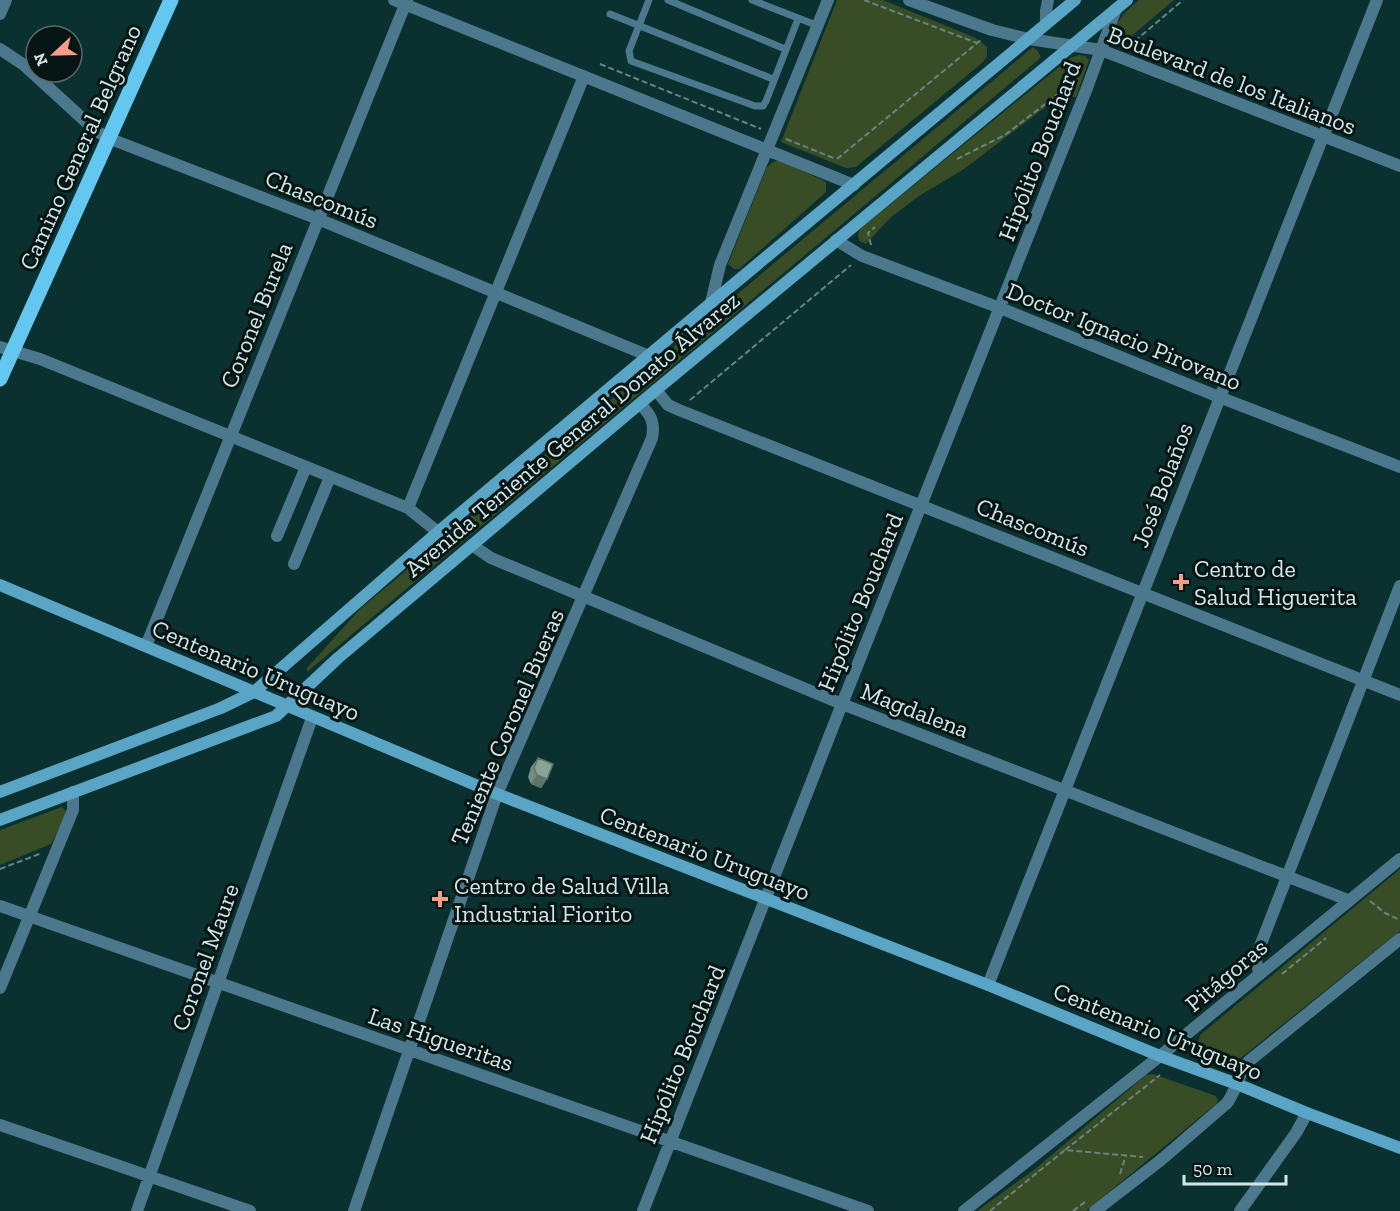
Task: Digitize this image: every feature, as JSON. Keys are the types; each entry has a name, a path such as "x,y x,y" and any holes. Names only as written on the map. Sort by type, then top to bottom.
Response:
{"main road":[{"name":"Camino General Belgrano","path":"0,379 7,349 171,0"},
{"name":"Avenida Teniente General Donato Álvarez","path":"0,792 221,708 254,692 438,532 1075,0"},
{"name":"Avenida Teniente General Donato Álvarez","path":"0,820 264,723 276,716 338,658 639,404 1127,0"},
{"name":"Centenario Uruguayo","path":"0,585 497,794 988,985 1160,1056 1400,1148"}],"street":[{"path":"0,14 6,0"},
{"path":"711,303 720,265 828,0"},
{"name":"Boulevard de los Italianos","path":"909,0 992,30 1029,39 1101,50 1122,57 1400,166"},
{"path":"1046,23 1048,0"},
{"name":"José Bolaños","path":"988,985 1377,0"},
{"path":"402,2 854,184"},
{"name":"Coronel Burela","path":"146,646 318,219 402,2"},
{"name":"Hipólito Bouchard","path":"643,1211 1087,88 1116,9"},
{"name":"Chascomús","path":"0,49 24,65 95,130 108,138 318,219 649,356"},
{"path":"408,508 584,76"},
{"name":"Doctor Ignacio Pirovano","path":"836,240 862,256 1000,308 1219,397 1400,467"},
{"path":"7,349 40,359 408,508 438,532"},
{"name":"Chascomús","path":"656,390 675,408 1400,695"},
{"path":"639,404 649,413 654,423 675,408"},
{"name":"Teniente Coronel Bueras","path":"354,1211 497,794 652,438 654,423"},
{"path":"277,536 306,467"},
{"path":"294,564 330,477"},
{"name":"Magdalena","path":"472,545 491,558 584,598 842,704 1348,900"},
{"path":"1260,974 1256,962 1257,954 1400,586"},
{"name":"Coronel Maure","path":"137,1211 312,718"},
{"path":"0,988 73,810 73,792"},
{"name":"Pitágoras","path":"964,1211 1160,1056 1400,859"},
{"name":"Las Higueritas","path":"0,906 868,1211"},
{"path":"1095,1211 1161,1160 1227,1103 1249,1061 1400,939"},
{"path":"1240,1211 1296,1134 1307,1113"},
{"path":"0,1125 250,1211"}],"lane":[{"path":"649,0 629,51 631,61 755,106 763,106 798,20"},
{"path":"668,0 785,49"},
{"path":"752,0 798,20 816,25"},
{"path":"610,14 773,79"}],"path":[{"path":"864,0 977,43"},
{"path":"1122,57 1135,39 1183,0"},
{"path":"822,172 992,30"},
{"path":"600,64 836,159"},
{"path":"957,159 1005,135 1066,88 1087,88"},
{"path":"675,408 872,248 868,233 877,225"},
{"path":"0,869 38,854 55,851"},
{"path":"1358,892 1385,913 1400,920"},
{"path":"990,1211 1160,1075"},
{"path":"1065,1150 1146,1157"},
{"path":"1114,1179 1122,1173 1126,1155"},
{"path":"1073,1211 1089,1198"}],"green space":[{"path":"837,0 883,0 976,38 987,47 987,57 982,63 856,167 846,168 781,142"},
{"path":"1139,0 1174,0 1121,45 1117,43 1116,36 1120,18"},
{"path":"1033,47 1041,57 1038,60 307,672 307,668 360,609"},
{"path":"1079,55 1089,60 1076,97 1060,96 964,169 919,196 891,217 866,244 859,241 860,229 1070,58"},
{"path":"781,160 826,182 826,192 739,269 734,269 728,264 767,167"},
{"path":"62,807 67,815 51,844 0,865 0,830"},
{"path":"1400,869 1400,931 1233,1064 1227,1065 1197,1049 1200,1035"},
{"path":"1153,1074 1216,1096 1218,1100 1086,1211 977,1211 1035,1169 1146,1075"}],"building":[{"path":"538,758 553,764 547,779 537,775 534,768"}],"place":[{"name":"Centro de Salud Higuerita","path":"1181,582"},
{"name":"Centro de Salud Villa Industrial Fiorito","path":"440,899"}]}
